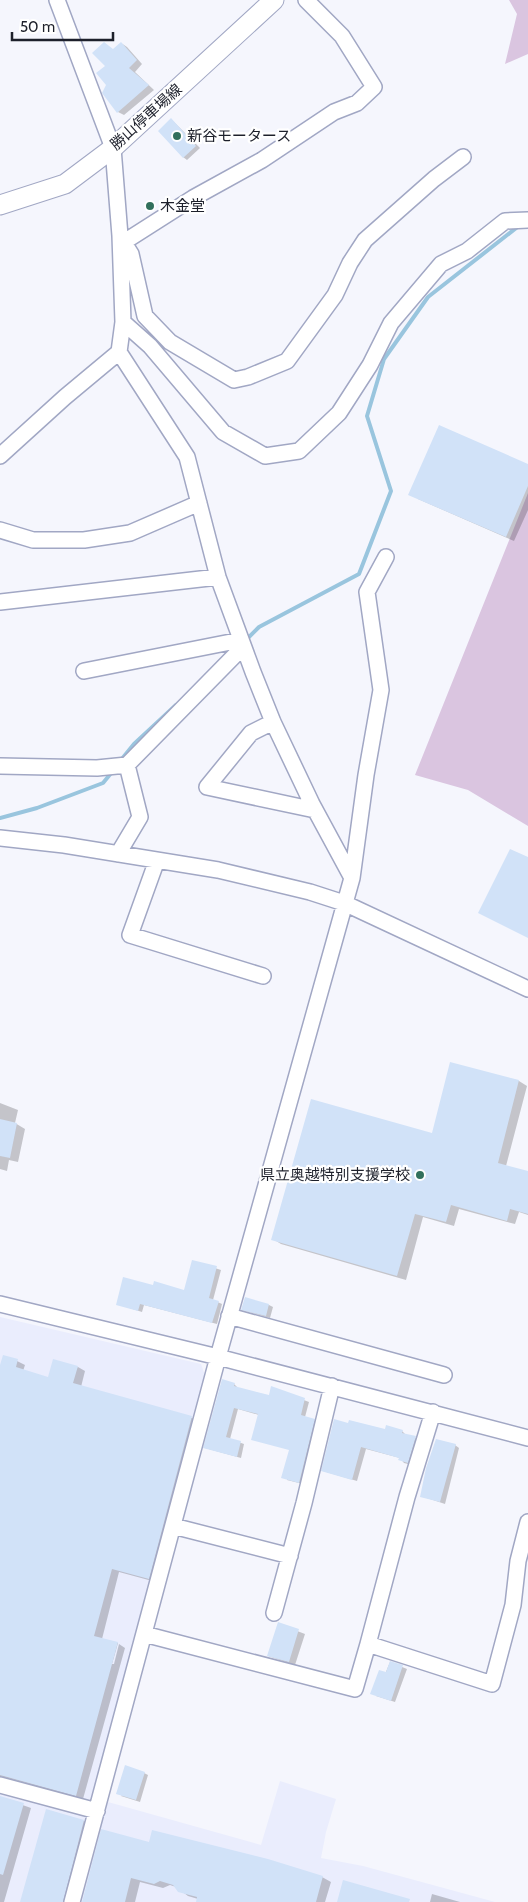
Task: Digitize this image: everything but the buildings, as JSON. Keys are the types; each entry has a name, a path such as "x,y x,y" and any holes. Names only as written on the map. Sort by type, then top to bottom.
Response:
{"main road":[{"name":"勝山停車場線","path":"0,205 65,184 113,148 274,0"}],"street":[{"path":"57,0 113,148 122,239 123,322 119,352 186,457 218,577 273,722 315,810 352,878"},
{"path":"122,239 262,160 334,112 356,102 374,87 342,36 306,0"},
{"path":"122,239 132,254 144,316 170,342 234,380 248,377 287,361 335,295 350,263 365,240 463,156"},
{"path":"123,322 150,346 223,432 265,456 299,451 339,412 370,365 390,323 441,264 467,251 505,221 528,220"},
{"path":"0,456 65,397 119,352"},
{"path":"0,530 33,540 84,540 130,533 199,503"},
{"path":"72,1902 218,1356 352,878 366,775 381,690 367,592 386,557"},
{"path":"0,602 218,577"},
{"path":"84,672 242,643"},
{"path":"0,766 97,768 127,765 242,643"},
{"path":"273,722 250,733 207,787 315,810"},
{"path":"118,854 140,817 127,765"},
{"path":"0,838 64,844 218,870 310,892 344,903 528,989"},
{"path":"157,860 130,935 262,976"},
{"path":"1,1308 218,1356 528,1438"},
{"path":"229,1316 444,1375"},
{"path":"274,1613 332,1386"},
{"path":"144,1634 355,1690 407,1497 433,1412"},
{"path":"368,1644 492,1684 513,1605 518,1561 528,1522"},
{"path":"173,1526 290,1556"},
{"path":"0,1785 97,1810"}],"shaded area":[{"path":"509,0 528,0 528,54 505,64 517,14"},
{"path":"528,493 528,826 468,790 415,775"},
{"path":"0,1317 201,1364 207,1381 94,1799 86,1805 0,1781"},
{"path":"280,1781 336,1799 326,1832 321,1858 363,1866 495,1902 0,1902 0,1790 104,1816 108,1802 261,1845"}],"waterway":[{"path":"245,641 259,627 359,574 391,491 367,416 384,359 428,297 520,225"},
{"path":"121,760 134,744 176,705"},
{"path":"0,818 37,808 103,783 112,772"}],"place":[{"name":"新谷モータース","path":"177,136"},
{"name":"木金堂","path":"150,206"},
{"name":"県立奥越特別支援学校","path":"420,1175"}]}
